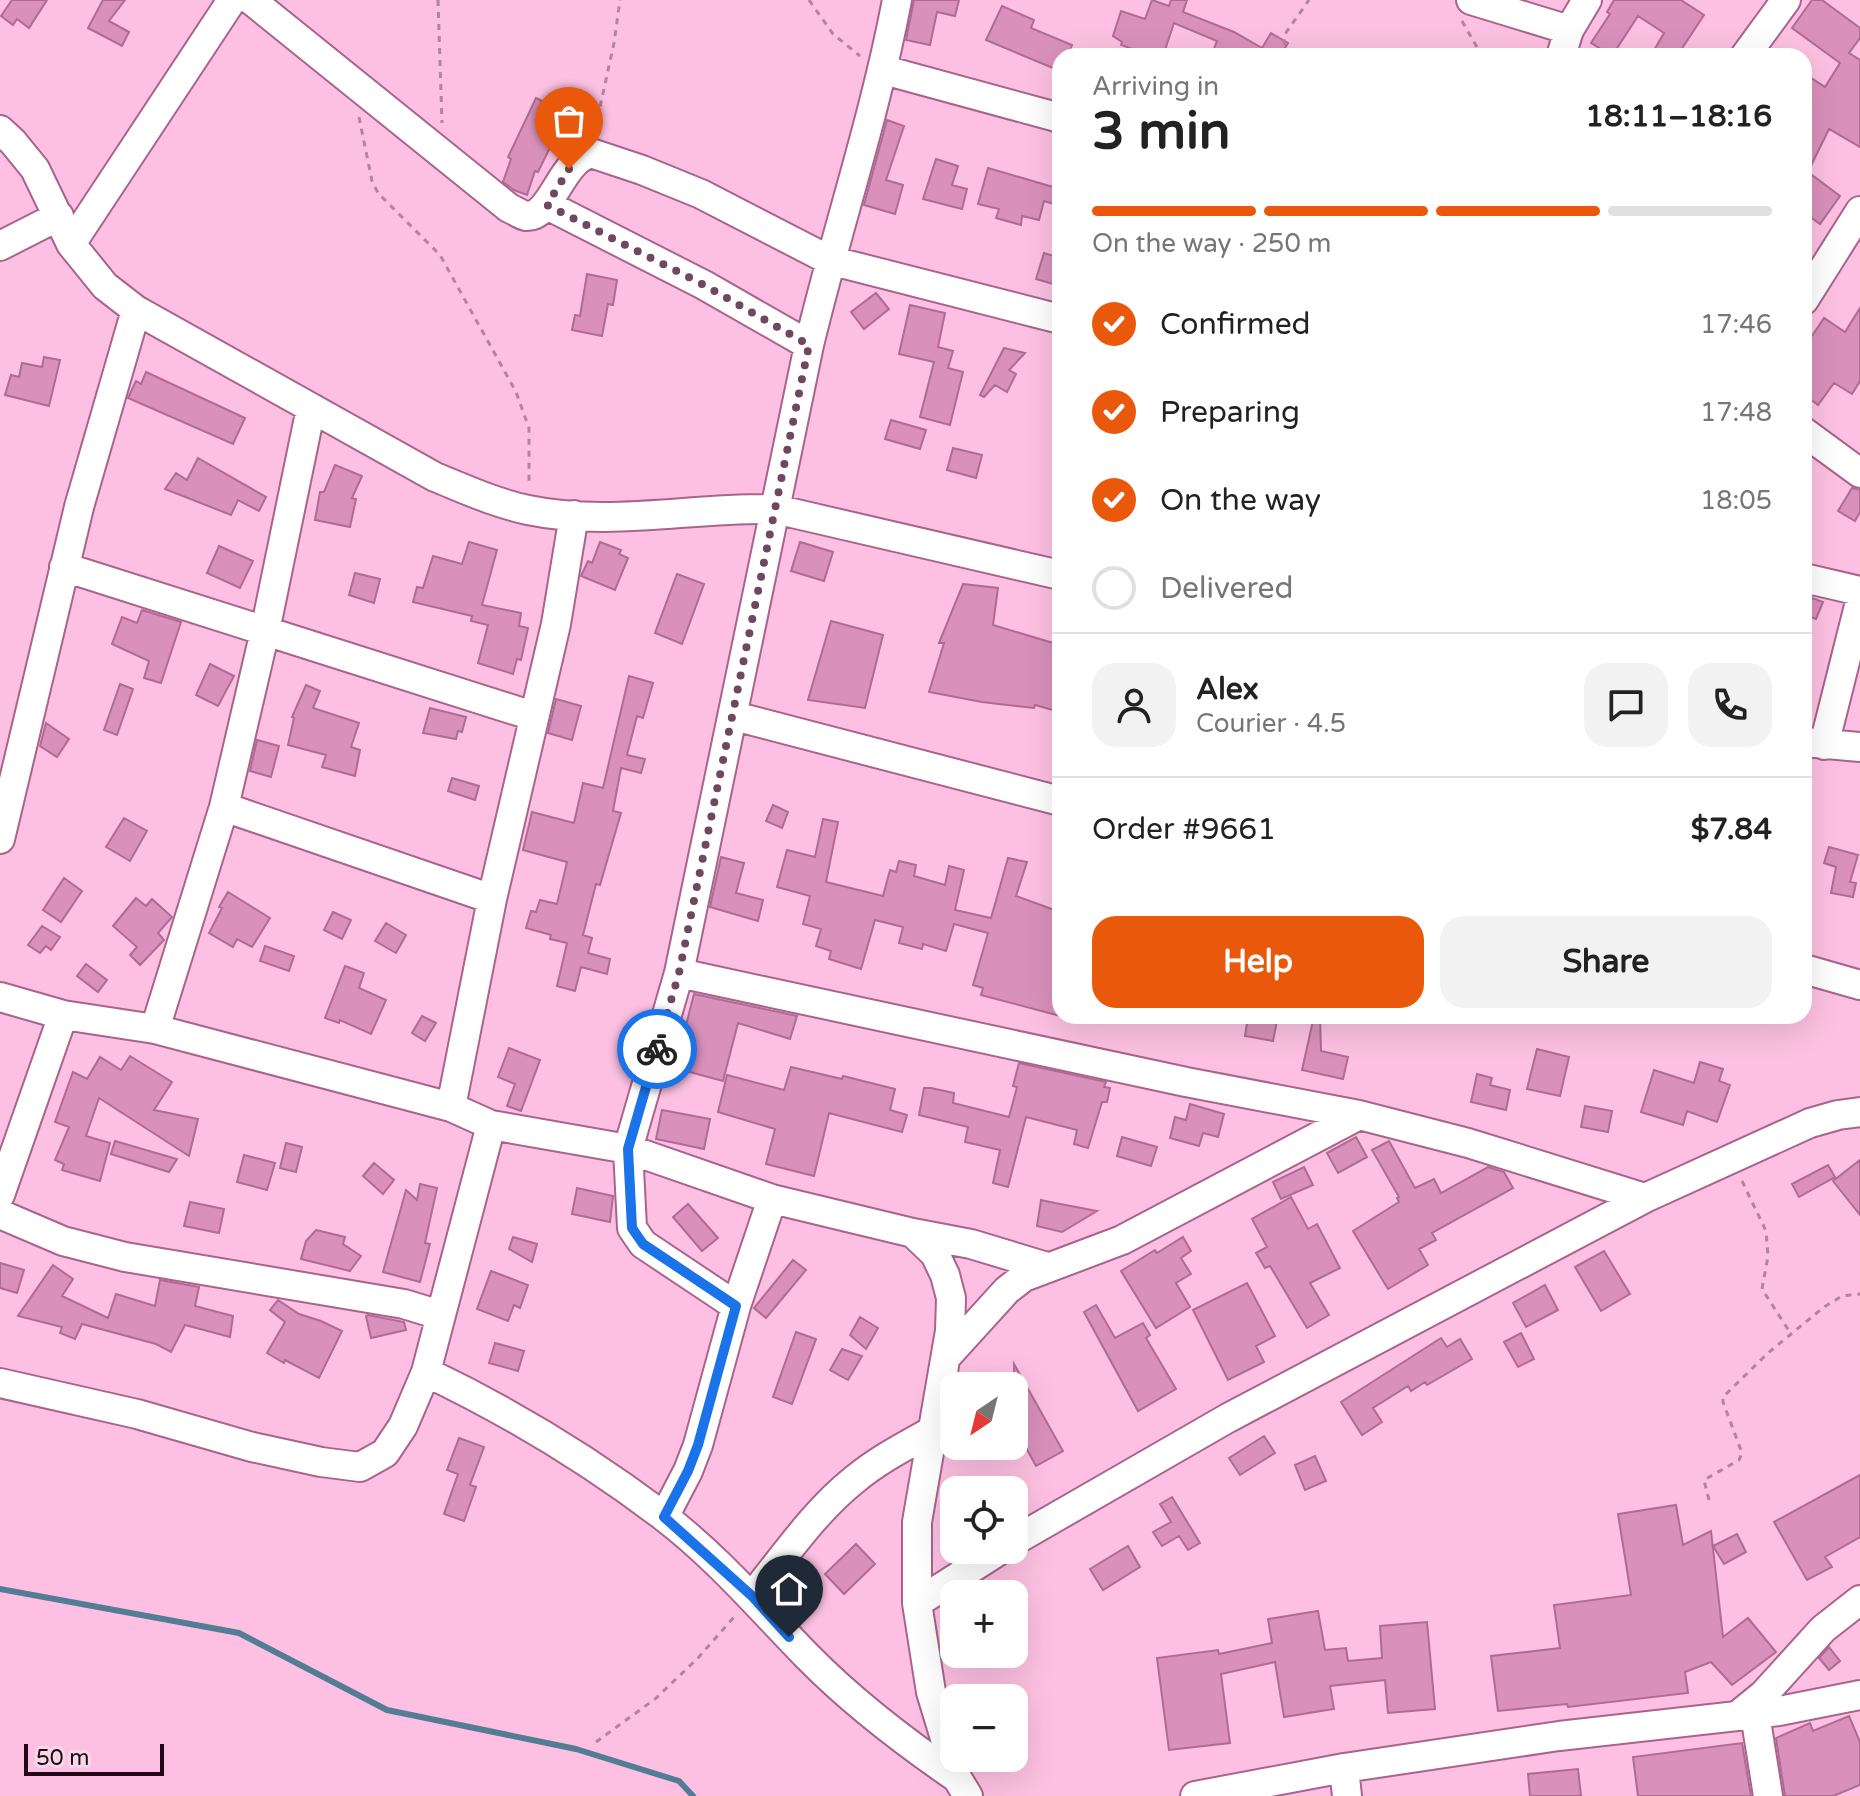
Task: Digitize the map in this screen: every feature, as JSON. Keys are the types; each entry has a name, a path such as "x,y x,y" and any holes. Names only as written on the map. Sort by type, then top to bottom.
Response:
{"street":[{"path":"71,244 232,0"},
{"path":"251,0 509,208 527,216 539,213 575,161 591,153 701,194 829,260 1052,317"},
{"path":"736,1306 643,1244 632,1228 628,1149 679,973 809,345 829,260 884,70 897,0"},
{"path":"1464,5 1565,43 1587,0"},
{"path":"1751,48 1786,0"},
{"path":"884,70 1052,116"},
{"path":"0,130 35,169 71,244 105,286 136,310 435,477 485,498 530,510 574,515 634,516 736,508 775,509 1052,573"},
{"path":"547,205 704,285 809,345"},
{"path":"1812,287 1860,211"},
{"path":"0,246 59,216"},
{"path":"2,824 64,567 106,407 136,310"},
{"path":"155,1029 224,807 265,631 311,408"},
{"path":"1812,438 1860,473"},
{"path":"451,1107 492,899 556,624 574,515"},
{"path":"64,567 533,716"},
{"path":"1812,580 1860,591"},
{"path":"1860,602 1814,743 1860,747"},
{"path":"734,716 1052,799"},
{"path":"224,807 492,899"},
{"path":"1812,971 1860,985"},
{"path":"679,973 1170,1079 1359,1115 1468,1143 1645,1198"},
{"path":"0,997 63,1015 155,1029 451,1107 491,1125 628,1149 772,1199 971,1244 1047,1267"},
{"path":"0,1195 63,1015"},
{"path":"1028,1533 1228,1418 1645,1198 1810,1123 1860,1112"},
{"path":"947,1356 1007,1290 1024,1277 1122,1240 1359,1115"},
{"path":"0,1383 137,1414 252,1447 360,1467 385,1453 403,1426 426,1372 491,1125"},
{"path":"664,1517 698,1445 736,1306 772,1199"},
{"path":"0,1214 63,1241 125,1257 404,1304 440,1315"},
{"path":"913,1233 935,1254 951,1298 947,1356 917,1522 917,1603 931,1692 962,1787"},
{"path":"426,1372 529,1425 664,1517 752,1596 854,1701 962,1787"},
{"path":"752,1596 823,1509 853,1480 932,1431"},
{"path":"917,1603 978,1564"},
{"path":"1746,1715 1823,1629 1860,1600"},
{"path":"1195,1796 1345,1782 1559,1736 1746,1715 1860,1695"},
{"path":"1746,1715 1768,1796"}],"path":[{"path":"438,0 443,155"},
{"path":"591,153 620,0"},
{"path":"809,0 833,34 854,52 884,70"},
{"path":"1287,48 1285,34 1309,0"},
{"path":"1464,5 1479,48"},
{"path":"352,81 372,181 378,193 440,255 516,392 529,428 530,510"},
{"path":"1727,1162 1752,1198 1766,1231 1768,1256 1762,1289 1791,1334"},
{"path":"1709,1500 1704,1480 1739,1460 1742,1453 1723,1397 1791,1334 1842,1296 1860,1294"},
{"path":"596,1742 655,1699 698,1658 752,1596"}],"building":[{"path":"12,0 47,0 29,28 17,19 13,25 1,16"},
{"path":"103,0 125,0 109,21 129,32 122,46 88,28"},
{"path":"914,0 959,0 955,16 937,12 930,45 906,40"},
{"path":"1152,0 1169,6 1171,0 1187,0 1183,12 1234,32 1262,48 1214,48 1217,41 1174,23 1166,48 1129,48 1121,45 1122,42 1113,36 1121,11 1145,19"},
{"path":"1614,0 1681,0 1704,15 1682,48 1655,48 1664,33 1638,16 1617,48 1599,48 1591,43 1610,14 1607,12"},
{"path":"1812,0 1822,0 1860,28 1860,38 1849,53 1860,60 1860,147 1829,129 1812,164 1812,78 1825,87 1840,63 1792,28"},
{"path":"1002,6 1034,20 1031,28 1072,45 1071,48 1052,48 1052,68 986,40"},
{"path":"1271,33 1288,43 1285,48 1262,48"},
{"path":"536,98 567,113 538,172 535,171 527,195 503,182 511,159 508,157"},
{"path":"887,120 904,126 886,180 903,185 895,214 864,205"},
{"path":"936,159 958,166 952,185 967,189 962,209 923,199"},
{"path":"988,168 1052,187 1052,204 1044,201 1039,220 1022,216 1021,225 996,218 999,209 978,204"},
{"path":"1812,175 1840,196 1820,224 1812,218"},
{"path":"1044,253 1052,256 1052,284 1036,279"},
{"path":"587,274 617,280 613,305 608,304 602,336 572,330 575,315 580,316"},
{"path":"876,293 889,309 864,329 851,312"},
{"path":"910,305 945,313 938,347 953,351 948,368 963,372 950,425 920,417 934,362 899,354"},
{"path":"1860,308 1860,381 1852,394 1834,383 1818,405 1812,400 1812,336 1824,318 1845,332"},
{"path":"1004,348 1025,353 1009,370 1016,374 1007,392 995,385 984,397 980,395"},
{"path":"44,357 60,360 49,406 5,395 11,375 19,377 22,363 42,367"},
{"path":"146,372 245,418 233,444 128,398 136,381 141,384"},
{"path":"891,420 926,430 920,449 885,439"},
{"path":"953,448 982,455 976,478 947,470"},
{"path":"198,458 266,497 259,511 238,500 231,515 165,489 176,473 187,480"},
{"path":"335,465 362,476 352,498 356,499 350,527 315,520 320,492 324,492"},
{"path":"1852,488 1860,490 1860,512 1855,521 1838,511"},
{"path":"469,542 497,550 482,605 521,613 519,626 528,628 521,660 517,659 513,674 478,663 488,625 471,621 472,616 413,602 417,587 423,588 433,556 462,564"},
{"path":"600,542 621,550 619,554 628,558 615,590 581,576 588,561 592,563"},
{"path":"800,542 833,552 824,581 791,571"},
{"path":"219,546 253,561 240,588 207,573"},
{"path":"355,573 380,579 374,603 349,595"},
{"path":"677,574 704,584 682,644 655,633"},
{"path":"963,584 998,588 993,625 1052,643 1052,710 929,692 944,643 939,643"},
{"path":"1812,598 1823,602 1816,619 1812,618"},
{"path":"142,610 181,622 161,683 144,678 149,661 112,644 122,617 137,623"},
{"path":"831,621 883,635 865,708 808,700"},
{"path":"210,664 234,676 218,706 196,695"},
{"path":"629,676 653,683 643,718 637,716 627,755 645,759 641,773 621,768 613,811 621,813 600,885 596,884 583,935 592,938 588,953 610,959 607,974 581,967 575,991 557,986 567,943 526,928 531,911 536,912 540,900 557,904 567,862 523,850 532,812 574,823 583,783 603,788"},
{"path":"120,684 133,689 117,735 104,730"},
{"path":"306,685 320,691 313,708 359,723 351,747 360,750 355,776 322,767 326,755 288,745 292,717"},
{"path":"556,699 581,706 572,740 548,733"},
{"path":"430,708 466,717 462,732 458,731 456,739 423,733"},
{"path":"46,723 69,739 57,757 40,746"},
{"path":"257,740 279,746 271,777 250,771"},
{"path":"452,778 479,786 475,800 448,791"},
{"path":"773,805 788,812 782,828 766,821"},
{"path":"124,818 147,831 130,861 106,847"},
{"path":"823,819 838,822 826,882 883,896 890,870 896,872 899,861 916,865 914,876 945,885 949,866 964,870 955,910 991,918 1008,858 1027,862 1016,896 1052,909 1052,1014 981,995 983,988 973,985 988,933 954,924 946,951 923,944 922,949 899,943 903,927 875,920 861,969 829,959 831,951 816,946 821,929 803,924 810,896 777,887 787,850 815,857"},
{"path":"1829,847 1858,855 1850,882 1856,883 1853,897 1831,893 1836,867 1824,863"},
{"path":"721,857 744,863 736,893 763,900 758,921 710,907"},
{"path":"64,878 82,891 61,922 43,910"},
{"path":"228,892 270,918 252,947 237,939 233,947 209,933"},
{"path":"136,898 146,906 152,899 172,917 158,933 164,940 140,965 130,955 137,947 113,926"},
{"path":"333,912 351,920 342,939 324,930"},
{"path":"386,923 406,935 396,953 375,941"},
{"path":"42,926 60,937 51,950 46,946 40,953 28,945"},
{"path":"265,946 294,956 289,971 260,961"},
{"path":"86,964 107,980 98,992 77,976"},
{"path":"345,966 364,973 359,988 386,1000 371,1034 340,1020 339,1023 325,1018"},
{"path":"694,994 797,1016 790,1039 738,1023 723,1081 675,1068"},
{"path":"422,1016 436,1023 425,1041 412,1033"},
{"path":"1247,1024 1276,1024 1273,1041 1245,1036"},
{"path":"1312,1024 1320,1024 1321,1051 1348,1057 1343,1079 1302,1070"},
{"path":"509,1048 540,1060 521,1111 507,1106 515,1084 498,1077"},
{"path":"1537,1049 1569,1057 1560,1096 1527,1089"},
{"path":"130,1056 172,1082 154,1110 198,1119 189,1156 99,1098 86,1136 110,1143 100,1181 62,1170 64,1164 55,1160 69,1127 55,1122 73,1072 87,1079 100,1057 121,1070"},
{"path":"1700,1062 1723,1069 1719,1081 1730,1085 1717,1122 1687,1111 1683,1125 1641,1112 1654,1070 1694,1083"},
{"path":"1019,1063 1106,1082 1104,1087 1110,1088 1107,1102 1102,1102 1088,1148 1074,1144 1077,1130 1026,1117 1008,1187 993,1183 1000,1150 965,1142 968,1127 919,1115 924,1088 931,1088 954,1093 953,1103 1009,1117 1017,1087 1013,1086"},
{"path":"791,1067 895,1089 890,1110 907,1115 902,1132 829,1113 814,1176 766,1164 775,1129 718,1112 727,1075 784,1090"},
{"path":"1477,1074 1492,1078 1490,1085 1510,1090 1506,1110 1471,1102"},
{"path":"1190,1104 1224,1114 1218,1137 1203,1133 1199,1146 1170,1138 1175,1117 1186,1120"},
{"path":"1585,1106 1612,1111 1608,1132 1581,1127"},
{"path":"662,1110 710,1119 704,1149 656,1139"},
{"path":"1122,1137 1157,1147 1151,1166 1117,1156"},
{"path":"1356,1137 1367,1157 1338,1173 1327,1153"},
{"path":"115,1141 177,1159 169,1172 111,1154"},
{"path":"1389,1141 1415,1188 1434,1179 1441,1193 1488,1167 1504,1172 1513,1188 1432,1233 1436,1240 1419,1249 1428,1265 1388,1289 1353,1231 1399,1202 1372,1150"},
{"path":"286,1143 302,1147 296,1172 280,1168"},
{"path":"244,1155 275,1163 267,1190 237,1182"},
{"path":"1860,1160 1860,1215 1833,1181"},
{"path":"374,1163 394,1180 383,1194 363,1176"},
{"path":"1828,1165 1835,1177 1799,1197 1792,1184"},
{"path":"1304,1167 1313,1185 1281,1199 1273,1182"},
{"path":"420,1184 437,1188 425,1243 430,1244 420,1282 383,1272 406,1190 417,1200"},
{"path":"577,1188 613,1196 610,1222 572,1214"},
{"path":"1291,1197 1308,1229 1317,1224 1340,1268 1310,1283 1329,1315 1307,1328 1270,1266 1265,1268 1256,1253 1267,1247 1252,1219"},
{"path":"1041,1200 1097,1211 1062,1232 1037,1226"},
{"path":"190,1202 224,1209 219,1233 184,1226"},
{"path":"688,1204 718,1238 702,1251 673,1217"},
{"path":"316,1230 345,1237 343,1244 361,1256 350,1271 301,1259 306,1241"},
{"path":"513,1237 537,1244 532,1262 509,1249"},
{"path":"1183,1237 1191,1251 1181,1258 1191,1274 1176,1283 1190,1307 1156,1328 1121,1271"},
{"path":"1604,1251 1630,1294 1601,1311 1575,1267"},
{"path":"793,1260 806,1270 766,1318 754,1308"},
{"path":"0,1263 24,1270 17,1293 0,1288"},
{"path":"53,1265 73,1279 62,1296 108,1318 116,1294 155,1306 160,1280 199,1287 195,1306 233,1316 230,1337 185,1325 171,1352 156,1344 82,1324 75,1339 60,1333 62,1327 18,1316"},
{"path":"491,1271 528,1285 520,1308 514,1305 508,1321 477,1309"},
{"path":"1247,1283 1275,1336 1256,1346 1264,1362 1228,1380 1193,1310"},
{"path":"1545,1285 1558,1310 1526,1327 1513,1303"},
{"path":"278,1300 299,1314 342,1331 319,1378 267,1353 285,1322 270,1310"},
{"path":"1096,1305 1115,1338 1143,1323 1150,1335 1146,1338 1176,1389 1138,1411 1084,1312"},
{"path":"368,1315 404,1322 406,1330 371,1338"},
{"path":"860,1317 878,1328 866,1349 850,1335"},
{"path":"796,1332 816,1339 792,1404 773,1397"},
{"path":"1521,1333 1534,1359 1518,1367 1504,1342"},
{"path":"1441,1338 1447,1347 1460,1339 1472,1359 1427,1385 1425,1382 1411,1391 1408,1386 1373,1408 1382,1422 1362,1435 1341,1402"},
{"path":"495,1343 524,1351 518,1371 489,1363"},
{"path":"842,1349 862,1356 848,1380 830,1370"},
{"path":"1028,1389 1063,1451 1036,1466 1028,1451"},
{"path":"1264,1436 1275,1453 1240,1475 1229,1458"},
{"path":"459,1438 484,1447 470,1485 476,1487 464,1521 444,1514 458,1474 447,1470"},
{"path":"1315,1456 1326,1481 1305,1490 1295,1465"},
{"path":"1860,1475 1860,1537 1825,1557 1832,1567 1807,1580 1774,1522"},
{"path":"1172,1497 1200,1543 1188,1550 1179,1536 1162,1546 1153,1532 1171,1522 1160,1504"},
{"path":"1676,1505 1683,1545 1711,1531 1723,1637 1748,1618 1776,1652 1732,1685 1711,1662 1685,1672 1688,1693 1568,1707 1567,1704 1498,1711 1491,1656 1560,1648 1554,1605 1631,1595 1618,1514"},
{"path":"1737,1534 1746,1552 1724,1564 1713,1546"},
{"path":"856,1544 875,1564 844,1594 825,1574"},
{"path":"1128,1546 1140,1567 1103,1590 1090,1569"},
{"path":"1318,1611 1325,1650 1346,1648 1348,1661 1382,1658 1380,1626 1427,1622 1435,1709 1388,1713 1385,1680 1330,1686 1334,1709 1284,1717 1275,1662 1221,1674 1230,1743 1169,1750 1157,1658 1218,1650 1219,1654 1272,1643 1268,1619"},
{"path":"1829,1647 1840,1661 1829,1670 1819,1658"},
{"path":"1849,1716 1860,1742 1860,1785 1833,1796 1785,1796 1776,1738 1810,1723 1813,1731"},
{"path":"1742,1743 1751,1796 1638,1796 1633,1757"},
{"path":"1578,1769 1581,1796 1530,1796 1528,1774"}],"waterway":[{"path":"0,1589 239,1633 387,1710 576,1749 679,1781 693,1796"}],"way so far":[{"path":"569,169 547,205 704,285 809,345 679,973 657,1049"}],"route":[{"path":"657,1049 628,1149 632,1228 643,1244 660,1257 736,1306 698,1445 664,1517 752,1596 789,1637"}]}
